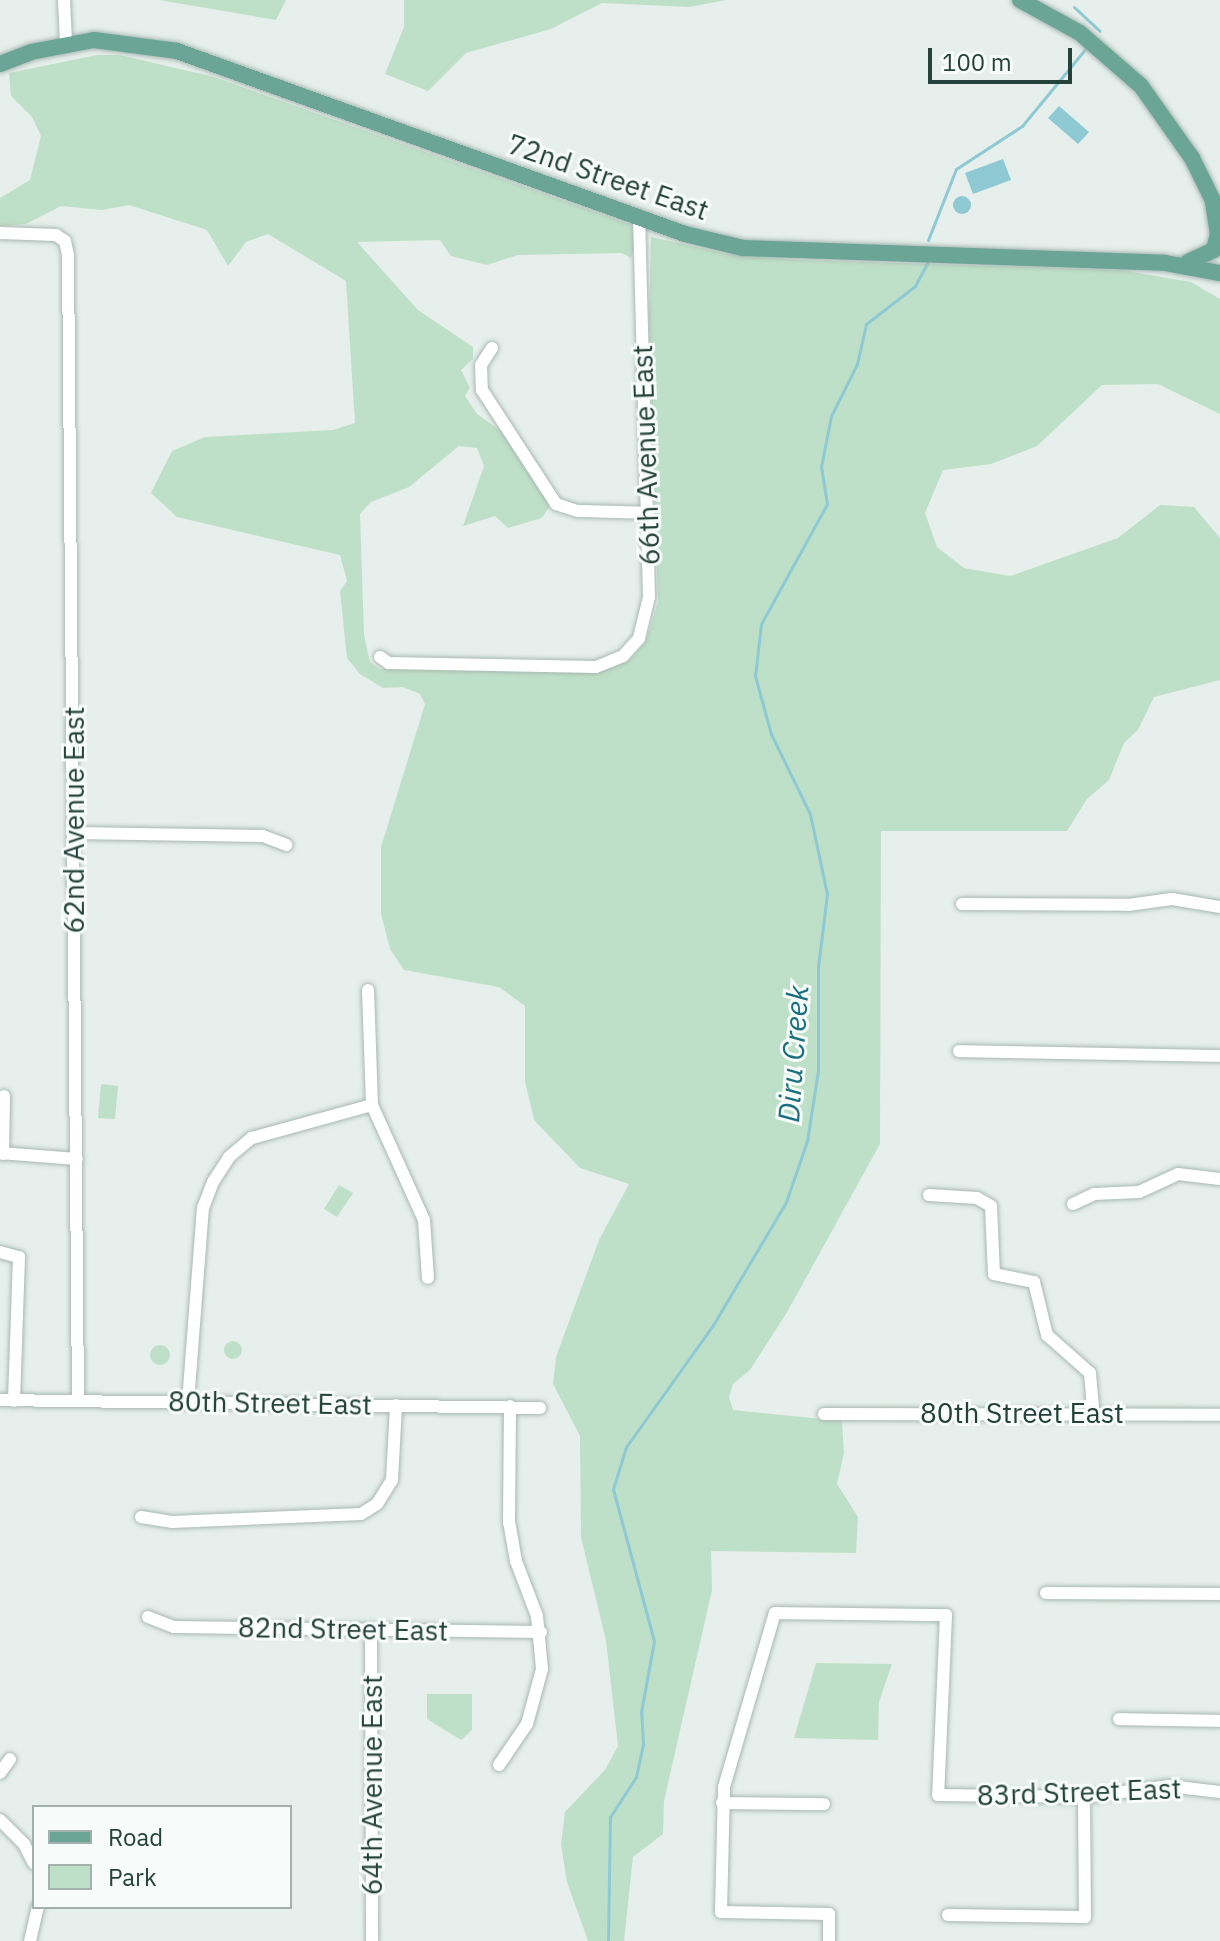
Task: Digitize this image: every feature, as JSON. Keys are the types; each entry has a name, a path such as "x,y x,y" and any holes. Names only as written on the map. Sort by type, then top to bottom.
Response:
{"main road":[{"path":"1020,0 1080,33 1141,86 1172,126 1220,215"},
{"name":"72nd Street East","path":"0,64 66,43 124,41 198,57 639,217 722,244 763,250 1165,263 1220,273"},
{"path":"1165,263 1202,259 1214,250 1218,234 1211,194"}],"street":[{"path":"64,0 66,43"},
{"name":"66th Avenue East","path":"380,657 389,663 596,667 627,652 645,624 648,513 639,217"},
{"name":"62nd Avenue East","path":"0,233 53,235 65,241 78,1400"},
{"path":"492,348 481,365 482,390 556,504 578,511 648,513"},
{"path":"74,833 263,836 286,845"},
{"path":"962,904 1128,905 1172,899 1220,907"},
{"path":"368,990 372,1105 424,1220 428,1278"},
{"path":"959,1051 1220,1056"},
{"path":"4,1096 2,1154 77,1159"},
{"path":"188,1402 203,1208 213,1182 237,1148 269,1131 372,1105"},
{"path":"1073,1204 1090,1195 1139,1192 1178,1174 1220,1179"},
{"path":"929,1195 977,1198 991,1206 994,1274 1016,1274 1034,1282 1047,1335 1090,1373 1093,1411"},
{"path":"0,1252 16,1253 19,1314 6,1337 14,1401"},
{"name":"80th Street East","path":"0,1400 540,1408"},
{"path":"141,1517 172,1522 200,1517 343,1519 373,1507 392,1480 396,1405"},
{"path":"499,1765 534,1706 542,1669 541,1632 512,1545 510,1406"},
{"name":"80th Street East","path":"824,1414 1093,1411 1220,1415"},
{"path":"1046,1593 1220,1594"},
{"name":"83rd Street East","path":"722,1803 775,1613 946,1615 938,1795 1084,1797 1169,1786 1220,1792"},
{"name":"82nd Street East","path":"148,1617 174,1627 541,1632"},
{"name":"64th Avenue East","path":"371,1629 372,1941"},
{"path":"1119,1719 1220,1721"},
{"path":"0,1773 10,1759"},
{"path":"948,1915 1085,1917 1084,1797"},
{"path":"824,1804 722,1803 721,1912 829,1914 829,1941"},
{"path":"0,1820 24,1844 32,1860"},
{"path":"30,1941 38,1909"}],"green space":[{"path":"159,0 286,0 276,20"},
{"path":"404,0 726,0 690,7 602,3 551,29 466,53 428,91 385,74 404,27"},
{"path":"97,55 120,55 214,77 631,225 635,246 631,258 622,253 518,255 487,265 451,256 440,240 357,242 418,310 473,347 473,359 461,370 470,388 465,396 477,414 501,431 551,504 542,518 508,528 495,516 463,526 484,466 477,448 459,446 409,487 371,502 360,514 364,635 370,662 380,669 599,672 630,660 646,641 658,602 649,317 651,237 727,254 797,260 1120,270 1191,282 1220,299 1220,414 1158,384 1102,385 1037,446 991,464 943,470 925,513 937,547 964,568 1010,576 1118,538 1160,505 1194,507 1220,538 1220,680 1154,697 1138,730 1124,743 1109,780 1087,799 1067,831 881,831 880,1144 786,1314 750,1370 733,1384 729,1397 733,1410 842,1421 844,1453 837,1484 858,1517 856,1553 711,1551 712,1590 664,1801 663,1834 633,1857 624,1941 588,1941 567,1882 561,1845 565,1812 605,1770 618,1746 606,1641 581,1537 580,1436 553,1384 556,1357 599,1240 629,1184 580,1168 534,1120 525,1081 525,1006 499,987 404,970 390,949 381,914 381,847 425,704 420,694 403,687 383,688 360,674 347,658 340,591 347,581 340,555 177,517 151,493 172,451 205,437 333,430 355,423 346,281 268,234 246,242 228,266 207,230 129,205 102,210 61,206 26,224 0,226 0,198 30,180 41,136 32,117 11,96 9,73"},
{"path":"101,1084 118,1086 115,1119 98,1118"},
{"path":"339,1185 353,1193 337,1217 324,1209"},
{"path":"229,1341 237,1341 242,1350 240,1357 229,1359 224,1354 224,1346"},
{"path":"160,1345 167,1348 170,1355 167,1362 160,1365 153,1362 150,1355 153,1348"},
{"path":"816,1663 892,1664 879,1702 878,1740 794,1738"},
{"path":"427,1694 472,1694 472,1730 461,1740 427,1719"}],"water":[{"path":"1059,106 1089,132 1078,144 1048,118"},
{"path":"1003,159 1011,180 973,194 965,173"},
{"path":"962,196 971,205 962,214 953,205"}],"waterway":[{"name":"Diru Creek","path":"1074,7 1100,31"},
{"name":"Diru Creek","path":"928,240 956,169 1022,126 1086,48"},
{"name":"Diru Creek","path":"608,1941 610,1817 636,1777 643,1745 641,1712 654,1641 613,1489 626,1447 713,1325 786,1202 807,1141 818,1071 818,967 827,894 810,814 771,734 755,676 761,624 827,504 821,467 831,416 857,364 866,324 915,286 927,263"}]}
